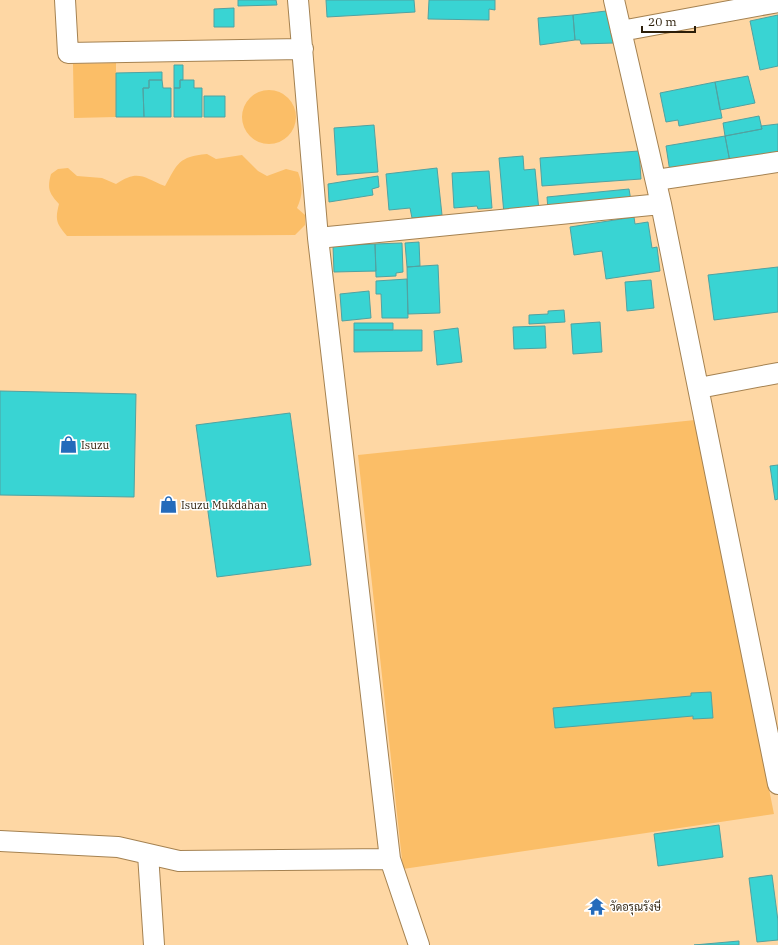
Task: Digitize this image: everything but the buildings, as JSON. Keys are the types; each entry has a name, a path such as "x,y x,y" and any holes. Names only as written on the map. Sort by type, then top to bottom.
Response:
{"street":[{"path":"66,0 68,53 303,49"},
{"path":"298,0 318,238 390,859 419,945"},
{"path":"614,0 656,180 778,784"},
{"path":"621,31 778,2"},
{"path":"656,180 778,162"},
{"path":"318,238 661,204"},
{"path":"699,388 778,373"},
{"path":"0,842 118,847 180,861 390,859"},
{"path":"148,854 154,945"}],"shaded area":[{"path":"116,63 116,117 74,118 73,64"},
{"path":"269,90 279,92 288,98 294,107 296,117 294,127 288,136 279,142 269,144 259,142 250,136 244,127 242,117 244,107 250,98 259,92"},
{"path":"207,154 216,159 242,155 258,171 267,176 286,169 298,172 302,190 297,208 305,215 305,225 295,235 67,236 57,221 59,204 51,194 49,183 51,174 58,169 68,168 77,176 102,178 116,184 130,177 140,176 146,177 165,186 180,162 190,157"},
{"path":"695,420 774,814 403,869 358,455"}],"place":[{"name":"Isuzu","path":"68,445"},
{"name":"Isuzu Mukdahan","path":"168,505"},
{"name":"วัดอรุณรังษี","path":"597,907"}]}
